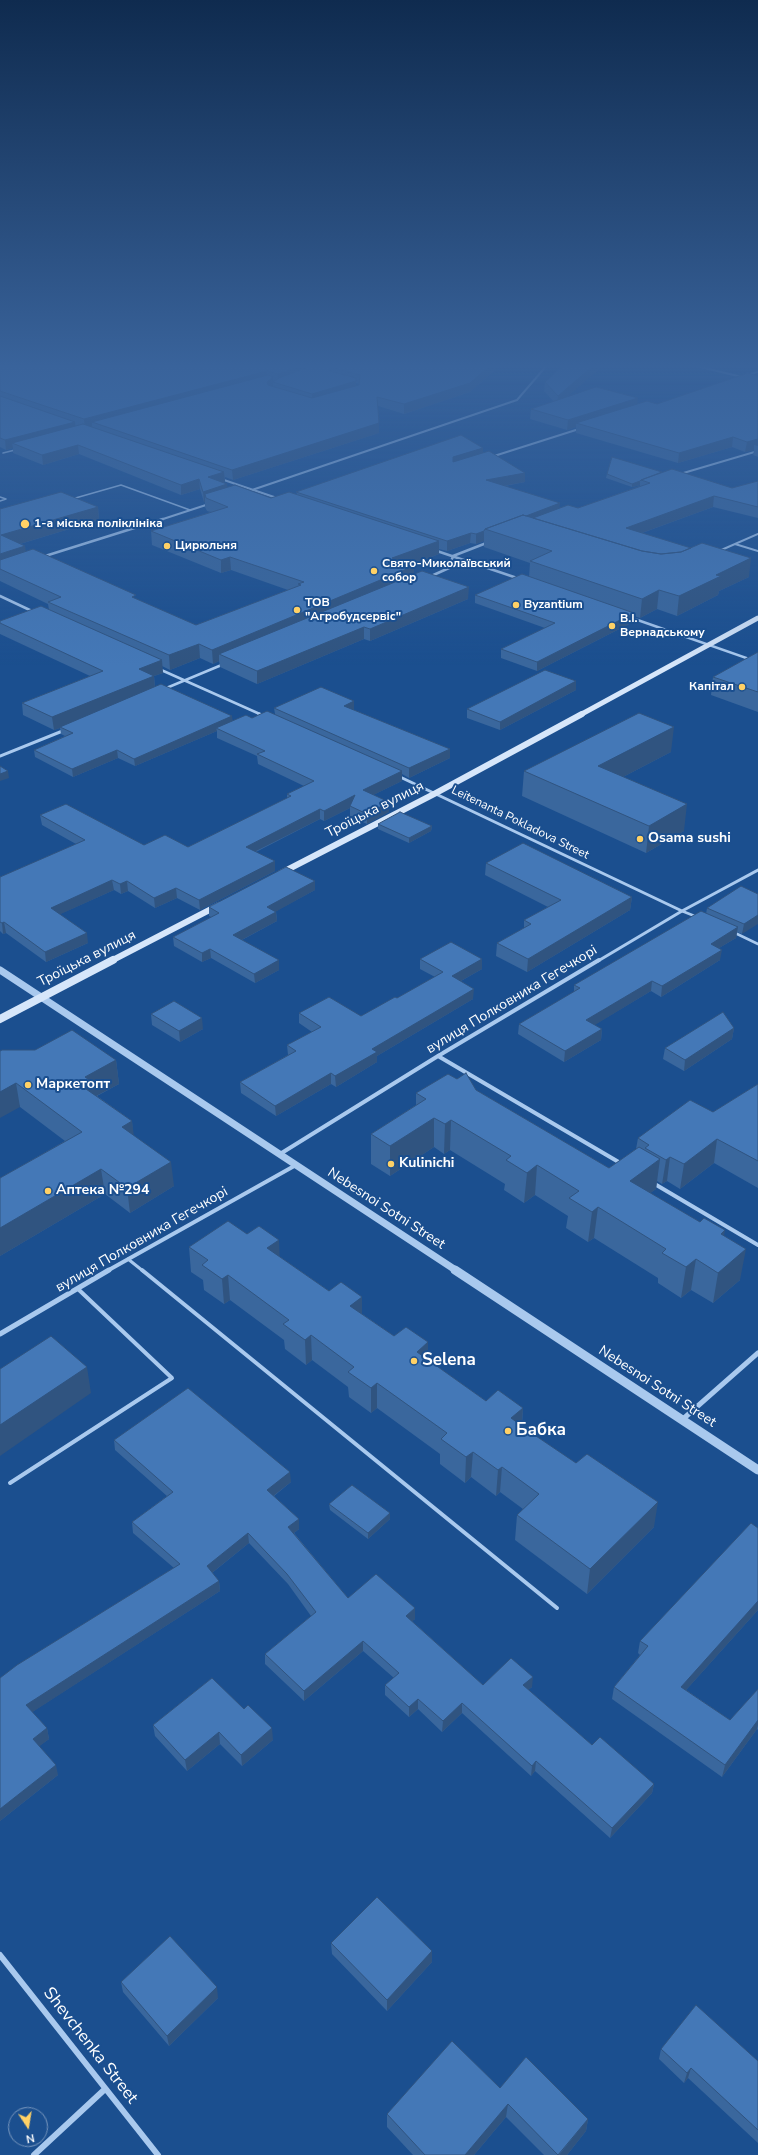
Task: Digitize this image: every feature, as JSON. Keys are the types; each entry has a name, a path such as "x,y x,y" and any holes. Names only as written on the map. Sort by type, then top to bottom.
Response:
{"main road":[{"name":"Троїцька вулиця","path":"274,877 436,793 758,618"},
{"name":"Троїцька вулиця","path":"0,1019 225,902"}],"street":[{"path":"245,492 326,465"},
{"path":"672,476 710,465"},
{"path":"214,477 281,500"},
{"path":"38,559 211,503"},
{"path":"453,556 494,540"},
{"path":"430,549 526,582"},
{"path":"427,577 449,568 453,556"},
{"path":"0,596 35,612"},
{"path":"622,614 758,662"},
{"path":"162,690 228,662"},
{"path":"156,668 271,719"},
{"path":"0,756 66,729"},
{"name":"Leitenanta Pokladova Street","path":"393,774 436,793 682,911"},
{"name":"вулиця Полковника Гегечкорі","path":"280,1154 438,1056 682,911 758,870"},
{"name":"Nebesnoi Sotni Street","path":"0,970 683,1419 758,1470"},
{"path":"438,1056 629,1169"},
{"name":"вулиця Полковника Гегечкорі","path":"0,1334 128,1259 296,1165"},
{"path":"649,1181 758,1245"},
{"path":"683,1419 758,1353"},
{"name":"Shevchenka Street","path":"0,1955 104,2090 158,2155"},
{"path":"34,2155 104,2090"}],"lane":[{"path":"68,500 121,485 190,510"},
{"path":"0,496 6,499 0,501"},
{"path":"714,553 758,534"},
{"path":"735,544 758,551"},
{"path":"682,911 701,919"},
{"path":"727,930 758,944"},
{"path":"128,1259 557,1608"},
{"path":"10,1483 172,1378 78,1289"}],"building":[{"path":"128,465 202,465 224,472 208,477 227,484 203,492 199,479 181,485"},
{"path":"216,465 249,465 232,470"},
{"path":"375,465 511,465 525,473 486,480 560,503 485,529 484,531 476,534 471,533 447,541 296,492"},
{"path":"610,465 637,465 662,472 632,484 607,474"},
{"path":"672,469 732,488 758,481 758,507 714,496 626,528 691,548 681,552 661,554 642,551 533,518 568,505 578,508 650,483 641,480"},
{"path":"235,485 271,498 289,492 439,541 392,558 414,566 212,650 199,644 169,655 48,602 61,597 0,569 0,560 33,549 136,595 132,597 196,625 301,585 298,584 304,582 230,557 221,560 151,531 228,507 206,498 205,494"},
{"path":"61,492 98,507 1,535 25,546 0,554 0,509"},
{"path":"523,515 642,551 661,554 681,552 702,543 751,558 716,575 721,576 679,596 659,590 642,599 530,561 552,551 485,529"},
{"path":"422,571 469,587 370,629 364,627 257,671 219,654"},
{"path":"522,574 634,613 537,662 501,649 555,623 475,595"},
{"path":"41,606 162,660 139,669 154,676 52,717 22,703 103,671 0,623 0,621"},
{"path":"758,652 758,692 713,677"},
{"path":"545,670 576,681 500,722 467,709"},
{"path":"161,684 232,716 134,759 117,750 72,769 34,750 73,733 60,727"},
{"path":"321,687 354,701 344,706 450,749 409,768 274,708"},
{"path":"267,711 402,771 363,790 389,802 367,814 350,806 355,795 324,811 320,809 246,847 275,861 199,900 176,888 154,898 127,881 120,884 112,880 51,908 87,933 45,952 4,922 0,922 0,877 85,840 40,815 66,804 144,845 165,835 188,847 291,796 287,794 314,781 257,754 265,751 216,728 246,715 252,718"},
{"path":"639,713 674,727 598,766 687,804 649,826 524,771"},
{"path":"0,766 8,771 0,774"},
{"path":"400,812 432,826 409,838 378,824"},
{"path":"523,843 632,897 528,959 497,943 531,924 524,920 561,900 486,863"},
{"path":"286,867 315,881 267,907 276,912 233,935 279,960 254,974 210,949 202,953 173,937 219,913 209,907"},
{"path":"741,886 758,894 758,915 744,924 707,908"},
{"path":"701,911 738,927 711,944 722,950 662,986 652,981 586,1020 602,1029 565,1051 519,1024 580,988 574,985"},
{"path":"451,942 482,959 452,976 474,989 372,1049 377,1052 335,1076 331,1073 275,1106 240,1082 296,1051 287,1045 321,1027 299,1013 329,997 361,1016 443,972 420,959"},
{"path":"174,1001 202,1018 179,1031 151,1014"},
{"path":"723,1012 734,1028 685,1060 665,1048"},
{"path":"72,1030 116,1060 85,1077 95,1084 86,1089 132,1121 122,1127 171,1162 127,1188 101,1169 0,1228 0,1178 82,1132 16,1083 0,1092 0,1051 35,1050"},
{"path":"466,1073 476,1090 609,1168 639,1147 660,1159 630,1181 700,1222 704,1218 725,1230 721,1234 746,1249 718,1273 696,1259 686,1267 662,1253 666,1249 598,1207 592,1212 569,1198 579,1191 537,1165 527,1173 506,1160 511,1156 451,1120 445,1124 434,1118 390,1146 371,1134 426,1099 416,1093 448,1074 457,1079"},
{"path":"758,1084 758,1161 717,1139 684,1164 670,1157 666,1160 645,1148 649,1145 638,1138 690,1100 713,1112"},
{"path":"228,1221 247,1234 259,1226 279,1240 267,1248 329,1291 341,1282 362,1297 350,1306 394,1336 406,1327 428,1342 417,1352 486,1401 498,1390 523,1408 511,1418 536,1436 576,1463 587,1454 658,1502 590,1569 517,1515 539,1494 502,1467 498,1470 473,1452 466,1457 441,1439 447,1433 377,1383 371,1388 348,1372 354,1367 311,1335 305,1340 283,1324 289,1320 228,1275 222,1279 202,1265 208,1260 189,1247"},
{"path":"51,1336 87,1367 0,1425 0,1369"},
{"path":"188,1388 290,1472 267,1490 299,1519 288,1527 348,1598 376,1574 415,1608 406,1616 483,1685 511,1658 533,1677 523,1685 592,1745 600,1737 654,1784 612,1828 536,1761 532,1766 462,1703 443,1721 418,1699 409,1707 385,1685 399,1673 363,1641 304,1691 265,1654 316,1612 287,1574 248,1533 207,1566 219,1581 26,1705 47,1728 33,1739 56,1765 0,1809 0,1678 17,1665 180,1564 132,1522 173,1492 114,1440"},
{"path":"352,1485 390,1513 368,1533 329,1504"},
{"path":"751,1523 758,1528 758,1601 681,1687 730,1720 758,1689 758,1720 725,1765 614,1687 648,1646 640,1641"},
{"path":"212,1678 244,1709 248,1705 272,1728 241,1755 219,1732 185,1760 153,1725"},
{"path":"377,1897 432,1951 387,2000 331,1943"},
{"path":"170,1936 217,1987 167,2036 121,1982"},
{"path":"696,2005 758,2061 758,2130 691,2068 687,2073 661,2049"},
{"path":"452,2041 500,2088 526,2057 588,2119 558,2155 508,2104 465,2155 425,2155 387,2114"}],"place":[{"name":"1-а міська поліклініка","path":"25,524"},
{"name":"Цирюльня","path":"167,546"},
{"name":"Свято-Миколаївський собор","path":"374,571"},
{"name":"Byzantium","path":"516,605"},
{"name":"ТОВ \"Агробудсервіс\"","path":"297,610"},
{"name":"В.І. Вернадському","path":"612,626"},
{"name":"Капітал","path":"742,687"},
{"name":"Osama sushi","path":"640,839"},
{"name":"Маркетопт","path":"28,1085"},
{"name":"Kulinichi","path":"391,1164"},
{"name":"Аптека №294","path":"48,1191"},
{"name":"Selena","path":"414,1361"},
{"name":"Бабка","path":"508,1431"}]}
